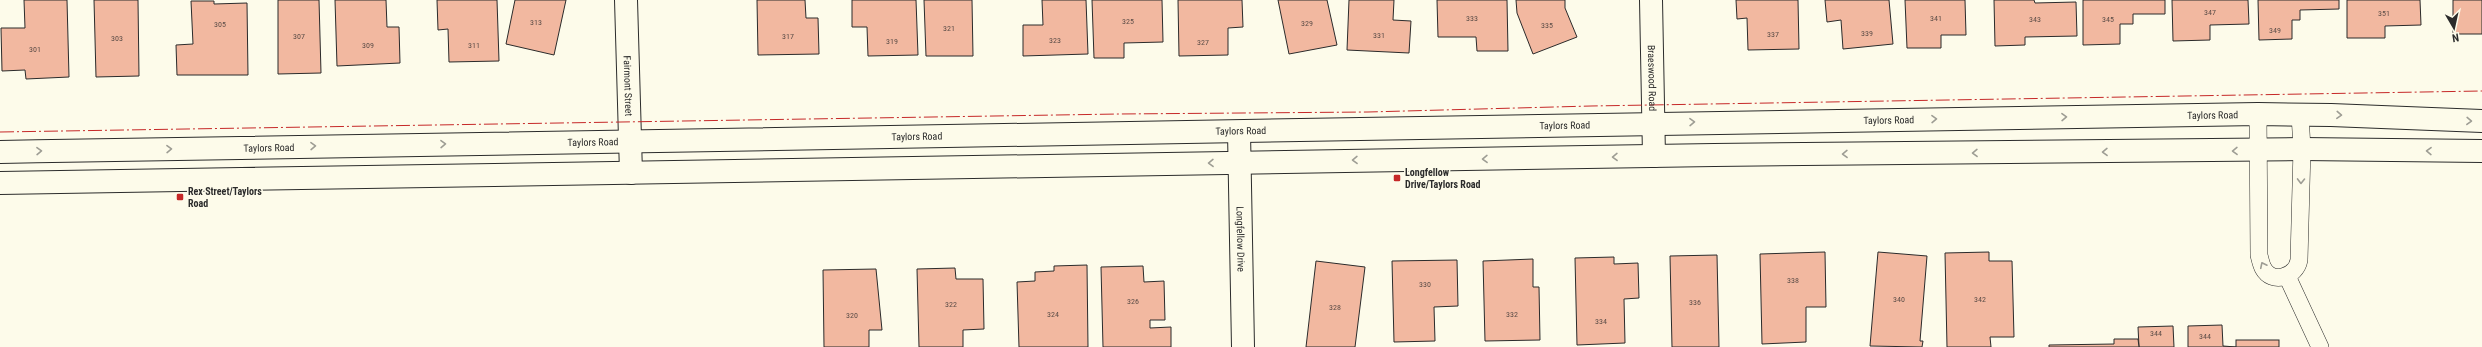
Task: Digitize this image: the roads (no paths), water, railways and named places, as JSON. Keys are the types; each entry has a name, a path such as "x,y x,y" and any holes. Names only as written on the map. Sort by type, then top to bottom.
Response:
{"main road":[{"name":"Fairmont Street","path":"626,0 631,173"},
{"name":"Braeswood Road","path":"1651,0 1654,156"},
{"name":"Taylors Road","path":"0,152 2258,114 2300,114 2482,121"},
{"name":"Longfellow Drive","path":"1239,132 1243,347"},
{"path":"0,183 1654,156 2259,151 2302,149 2482,151"}],"lane":[{"path":"2258,114 2259,255 2263,268 2271,276 2287,276 2298,268 2302,149 2300,114"},
{"path":"2287,276 2320,347"}],"place":[{"name":"Longfellow Drive/Taylors Road","path":"1397,178"},
{"name":"Rex Street/Taylors Road","path":"180,197"}]}
